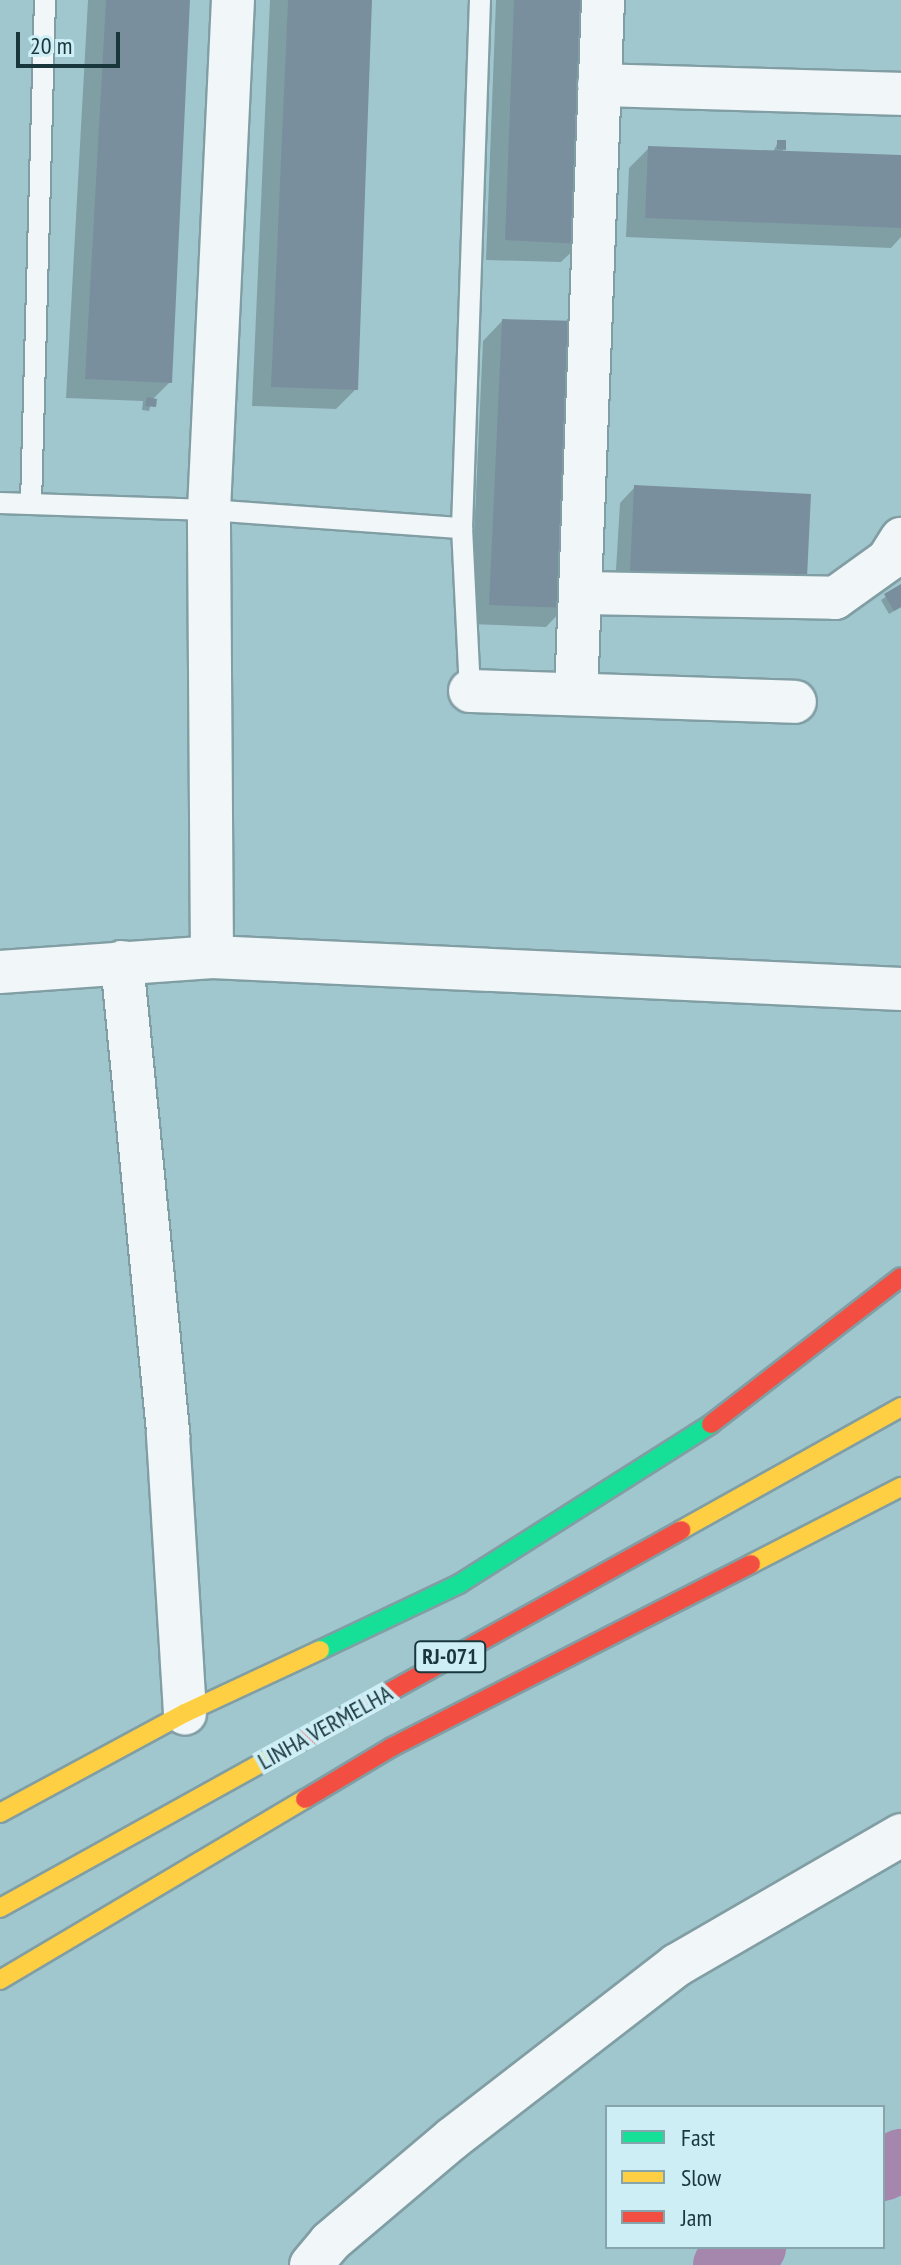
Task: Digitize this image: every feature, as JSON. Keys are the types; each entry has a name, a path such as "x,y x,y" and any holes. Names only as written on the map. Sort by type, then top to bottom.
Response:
{"main road":[{"path":"0,1813 185,1713 459,1584 694,1437 901,1277"},
{"name":"LINHA VERMELHA","path":"0,1908 901,1407"},
{"name":"LINHA VERMELHA","path":"0,1980 392,1747 901,1487"}],"street":[{"path":"212,957 209,510 233,0"},
{"path":"576,694 583,593 603,0"},
{"path":"599,85 901,94"},
{"path":"583,593 835,598 888,560 901,539"},
{"path":"470,691 795,702"},
{"path":"0,972 212,957 901,989"},
{"path":"122,962 168,1435 185,1713"},
{"path":"311,2265 330,2242 453,2138 677,1965 901,1835"}],"lane":[{"path":"31,504 45,0"},
{"path":"470,691 462,528 480,0"},
{"path":"0,503 209,510 462,528"}],"building":[{"path":"106,0 190,0 172,383 85,379"},
{"path":"288,0 372,0 358,390 271,387"},
{"path":"514,0 592,0 583,244 505,240"},
{"path":"777,140 786,140 786,150 777,149"},
{"path":"648,146 901,155 901,228 645,218"},
{"path":"502,319 579,321 567,608 489,605"},
{"path":"147,397 157,399 156,407 145,406"},
{"path":"634,485 811,494 807,578 630,571"},
{"path":"901,584 901,607 894,611 884,594"}],"waterway":[{"path":"885,2169 901,2160"},
{"path":"724,2265 752,2249"}],"traffic: fast":[{"path":"320,1650 459,1584 711,1424"}],"traffic: slow":[{"path":"681,1530 901,1407"},
{"path":"751,1564 901,1487"},
{"path":"0,1813 185,1713 320,1650"},
{"path":"0,1908 301,1741"},
{"path":"0,1980 305,1799"}],"traffic: jam":[{"path":"711,1424 901,1277"},
{"path":"301,1741 681,1530"},
{"path":"305,1799 392,1747 751,1564"}]}
